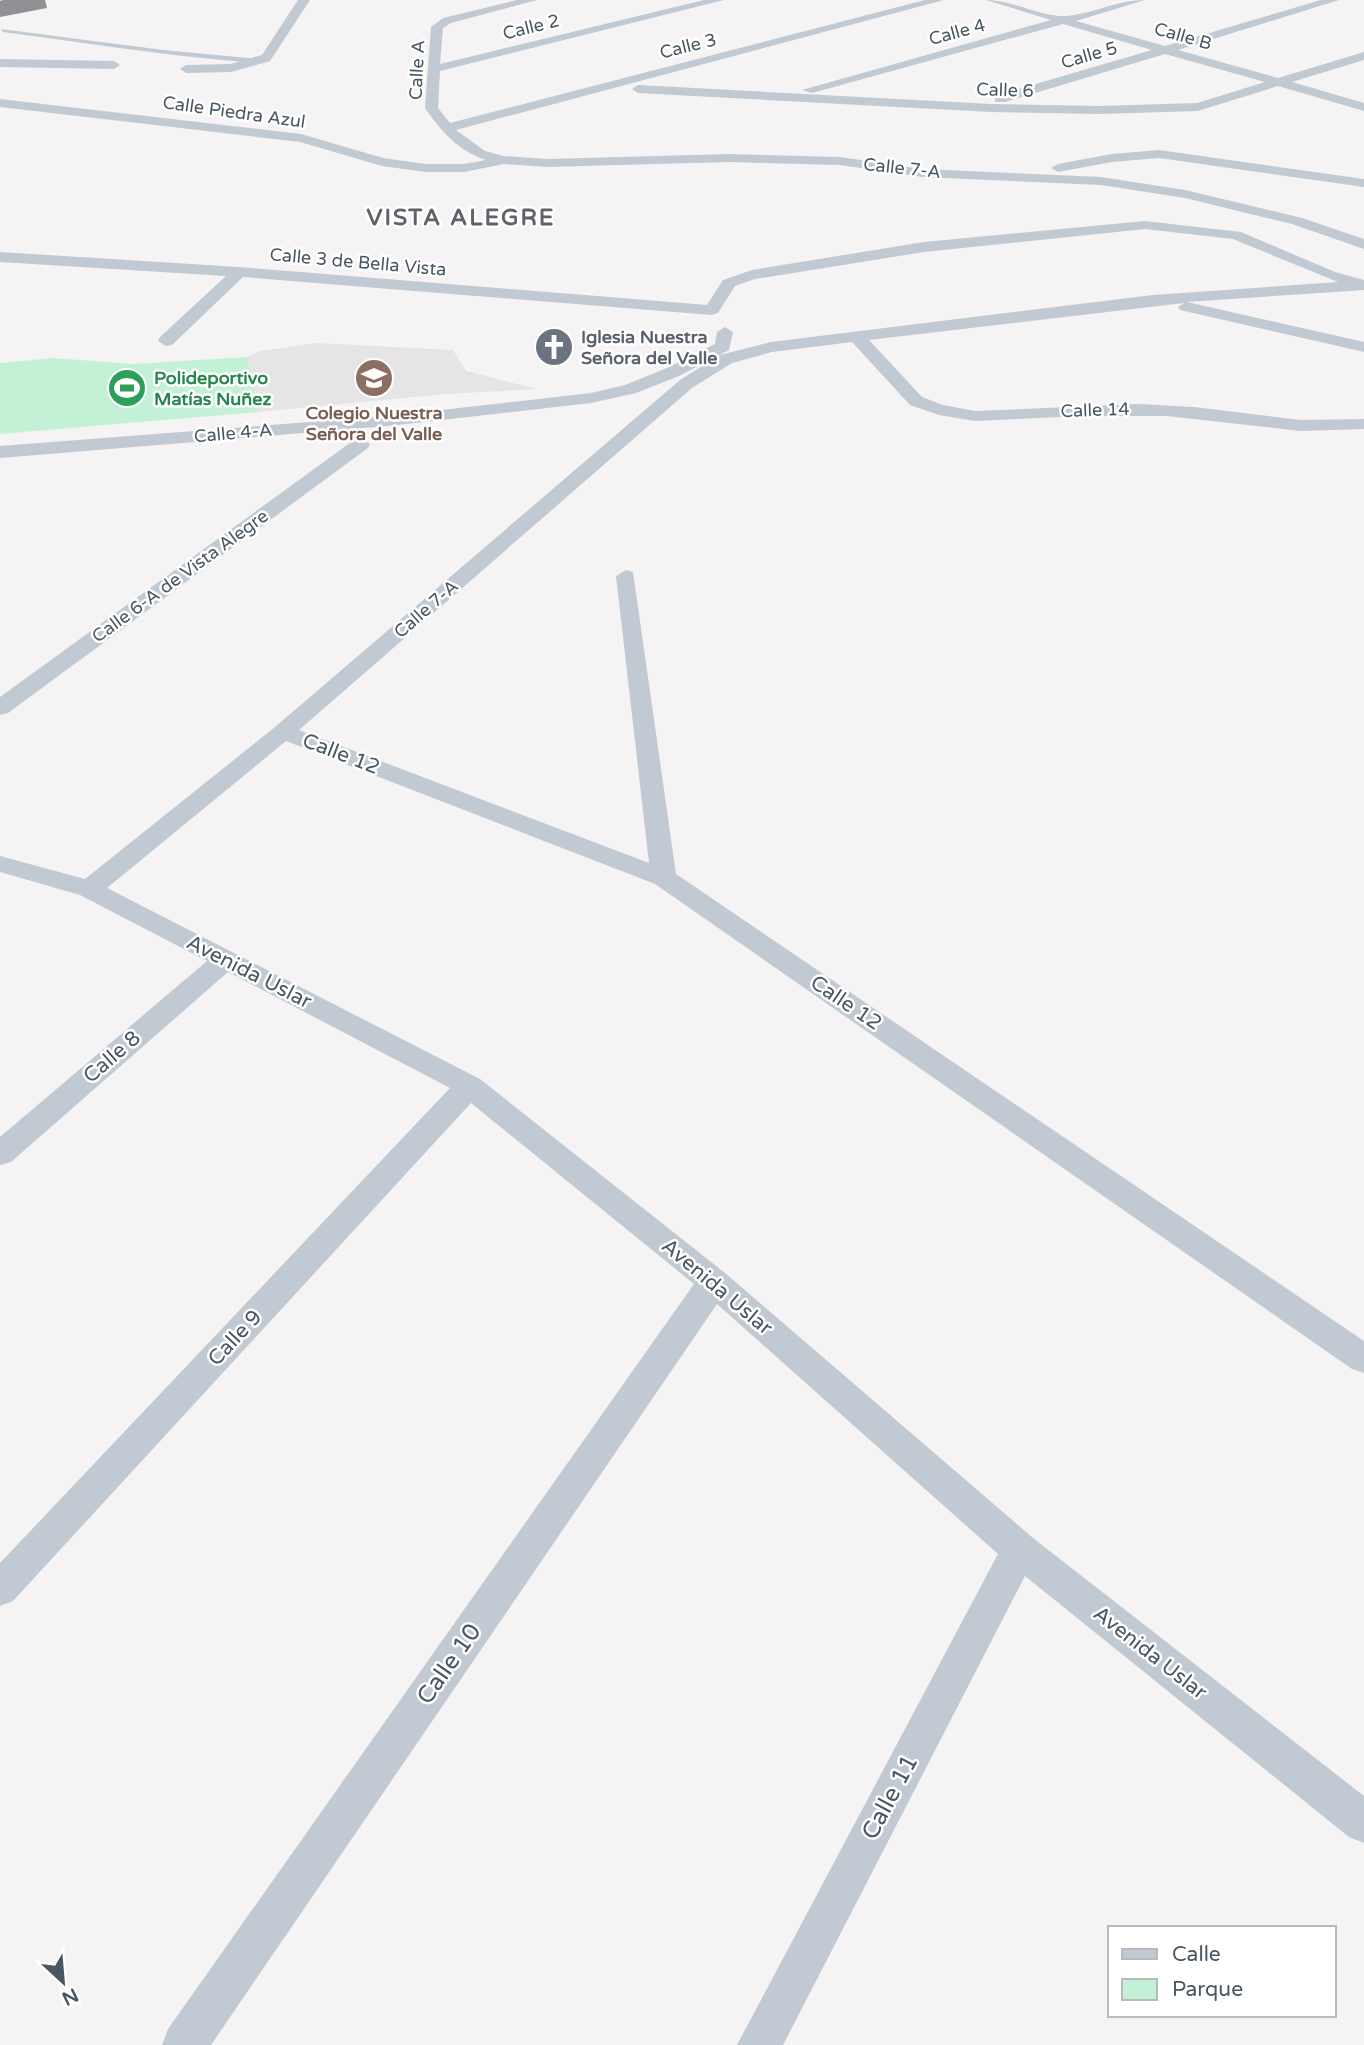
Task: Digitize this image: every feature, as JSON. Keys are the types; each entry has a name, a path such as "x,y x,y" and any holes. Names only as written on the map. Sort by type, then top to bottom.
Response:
{"street":[{"path":"186,69 231,68 266,58 304,0"},
{"name":"Calle A","path":"445,126 431,107 437,27 447,20 531,0"},
{"name":"Calle 2","path":"433,69 718,0"},
{"name":"Calle 3","path":"632,81 925,0"},
{"name":"Calle 3","path":"445,126 632,81 938,0"},
{"name":"Calle B","path":"992,0 1364,107"},
{"name":"Calle 4","path":"785,96 1139,0"},
{"name":"Calle 5","path":"976,107 1332,0"},
{"name":"Calle 6","path":"632,81 785,96 976,107 1099,110 1198,107 1284,83 1364,56"},
{"path":"0,64 114,65"},
{"name":"Calle Piedra Azul","path":"0,103 301,138 382,162 426,168 464,168 502,160"},
{"name":"Calle 7-A","path":"445,126 480,154 502,160 547,163 729,158 812,160 922,173 1041,176 1101,181 1185,194 1297,221 1364,244"},
{"path":"1041,176 1046,171 1080,164 1159,154 1364,183"},
{"path":"591,398 630,389 690,365 723,346 724,331 712,310 729,283 752,275 924,247 1145,225 1176,226 1236,235 1329,275 1364,285"},
{"name":"Calle 3 de Bella Vista","path":"0,257 239,272 712,310"},
{"path":"166,341 239,272"},
{"name":"Calle 7-A","path":"89,889 283,732 686,384 726,359 771,347 1153,300 1364,285"},
{"path":"1153,300 1364,347"},
{"name":"Calle 7-A","path":"724,331 745,341 771,347"},
{"name":"Calle 14","path":"856,336 916,401 955,414 975,416 1125,408 1197,412 1297,426 1364,424"},
{"path":"591,398 627,406 633,414 635,428"},
{"name":"Calle 4-A","path":"0,452 387,421 591,398"},
{"name":"Calle 6-A de Vista Alegre","path":"0,708 361,444"},
{"path":"625,576 664,878"},
{"name":"Calle 12","path":"283,732 664,878 1364,1359"},
{"name":"Avenida Uslar","path":"0,864 89,889 470,1086 714,1282 1020,1550 1364,1822"},
{"name":"Calle 8","path":"0,1154 225,960"},
{"name":"Calle 9","path":"0,1589 470,1086"},
{"name":"Calle 10","path":"184,2045 714,1282"},
{"name":"Calle 11","path":"760,2045 1020,1550"}],"lane":[{"path":"3,30 108,42 156,53 259,61"}],"shaded area":[{"name":"Colegio Nuestra Señora del Valle","path":"316,343 453,350 466,371 536,389 446,394 258,412 247,357 261,351"}],"green space":[{"name":"Polideportivo Matías Nuñez","path":"247,357 258,412 0,434 0,363 53,358 134,364"}],"place":[{"name":"Iglesia Nuestra Señora del Valle","path":"554,347"},
{"name":"Colegio Nuestra Señora del Valle","path":"374,378"},
{"name":"Polideportivo Matías Nuñez","path":"127,388"}],"district":[{"name":"VISTA ALEGRE","path":"461,218"}]}
